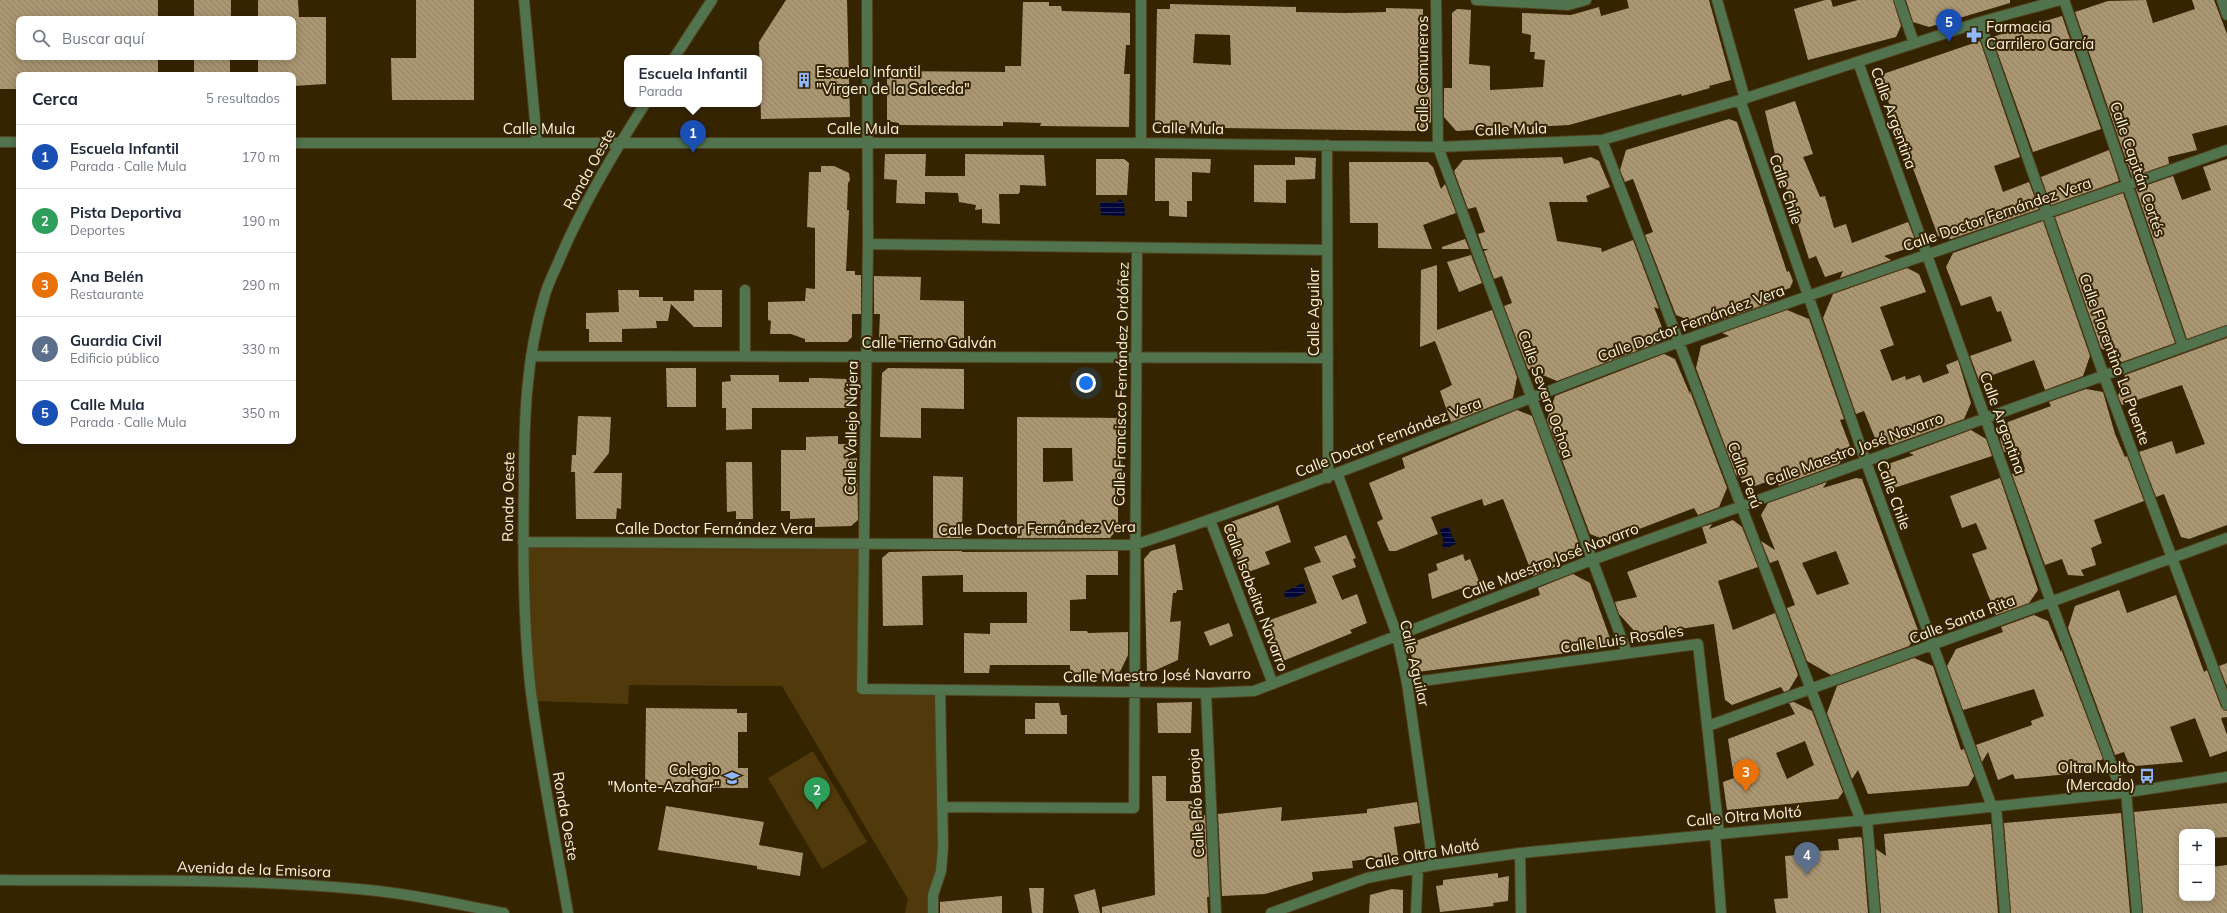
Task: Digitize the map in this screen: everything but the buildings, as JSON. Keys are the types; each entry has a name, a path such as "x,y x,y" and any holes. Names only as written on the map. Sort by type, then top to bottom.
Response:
{"street":[{"path":"524,0 537,143"},
{"path":"676,55 712,0"},
{"name":"Calle Vallejo Nájera","path":"862,689 868,244 867,0"},
{"path":"1141,0 1141,143"},
{"name":"Calle Comuneros","path":"1436,0 1438,147"},
{"path":"1476,0 1568,5 1586,0"},
{"name":"Calle Chile","path":"1717,0 1743,100 1807,297 1933,646 1994,807 2005,913"},
{"path":"1899,0 1914,43"},
{"name":"Calle Mula","path":"296,143 1141,143 1438,147 1602,140 1743,100 1980,22 2060,0"},
{"name":"Calle Capitán Cortés","path":"2064,0 2183,347"},
{"path":"2222,0 2227,15"},
{"name":"Calle Florentino La Puente","path":"1980,22 2045,213 2104,376 2227,705"},
{"name":"Calle Argentina","path":"1858,62 2051,602 2124,793 2137,913"},
{"name":"Ronda Oeste","path":"568,913 530,684 525,613 523,542 524,436 531,356 544,297 565,246 620,143 643,107"},
{"name":"Calle Perú","path":"1602,140 1809,690 1864,821 1875,913"},
{"path":"0,142 16,142"},
{"name":"Calle Aguilar","path":"1327,145 1328,358 1333,476 1397,635 1407,682 1433,865"},
{"name":"Calle Severo Ochoa","path":"1438,147 1627,653"},
{"name":"Calle Doctor Fernández Vera","path":"523,542 1134,545 1210,520 1333,476 1531,397 1679,342 2227,150"},
{"path":"868,244 1328,250"},
{"name":"Calle Francisco Fernández Ordóñez","path":"942,808 1134,808 1134,545 1137,248"},
{"path":"745,290 745,356"},
{"name":"Calle Maestro José Navarro","path":"862,689 1206,693 1254,690 1273,684 1592,560 2227,331"},
{"name":"Calle Tierno Galván","path":"531,356 1328,358"},
{"name":"Calle Isabelita Navarro","path":"1210,520 1273,684"},
{"name":"Calle Santa Rita","path":"1708,726 1933,646 2227,538"},
{"name":"Calle Luis Rosales","path":"1407,682 1698,644 1708,726 1717,834 1721,913"},
{"path":"933,913 933,895 941,871 942,808 940,691"},
{"name":"Calle Pío Baroja","path":"1206,693 1216,913"},
{"name":"Calle Oltra Moltó","path":"1270,913 1367,878 1433,865 1520,853 1864,821 2124,793 2227,777"},
{"path":"1520,853 1521,913"},
{"path":"1416,913 1418,868"},
{"name":"Avenida de la Emisora","path":"0,880 259,882 358,889 420,897 504,913"}],"shaded area":[{"path":"1120,199 1124,203 1125,216 1101,215 1100,202 1116,203"},
{"path":"1448,526 1456,544 1444,549 1442,544 1444,543 1440,530"},
{"path":"523,542 865,543 862,689 940,691 943,847 933,913 905,913 908,899 782,686 629,685 628,704 533,701"},
{"path":"1303,583 1306,593 1291,599 1285,597 1284,592"},
{"path":"813,751 867,842 822,869 768,778"}],"place":[{"name":"Farmacia Carrilero García","path":"1974,35"},
{"name":"Calle Mula","path":"1949,42"},
{"name":"Escuela Infantil \"Virgen de la Salceda\"","path":"804,80"},
{"name":"Escuela Infantil","path":"693,153"},
{"name":"Oltra Molto (Mercado)","path":"2147,776"},
{"name":"Colegio \"Monte-Azahar\"","path":"732,778"},
{"name":"Ana Belén","path":"1746,792"},
{"name":"Pista Deportiva","path":"817,810"},
{"name":"Guardia Civil","path":"1807,875"}]}
